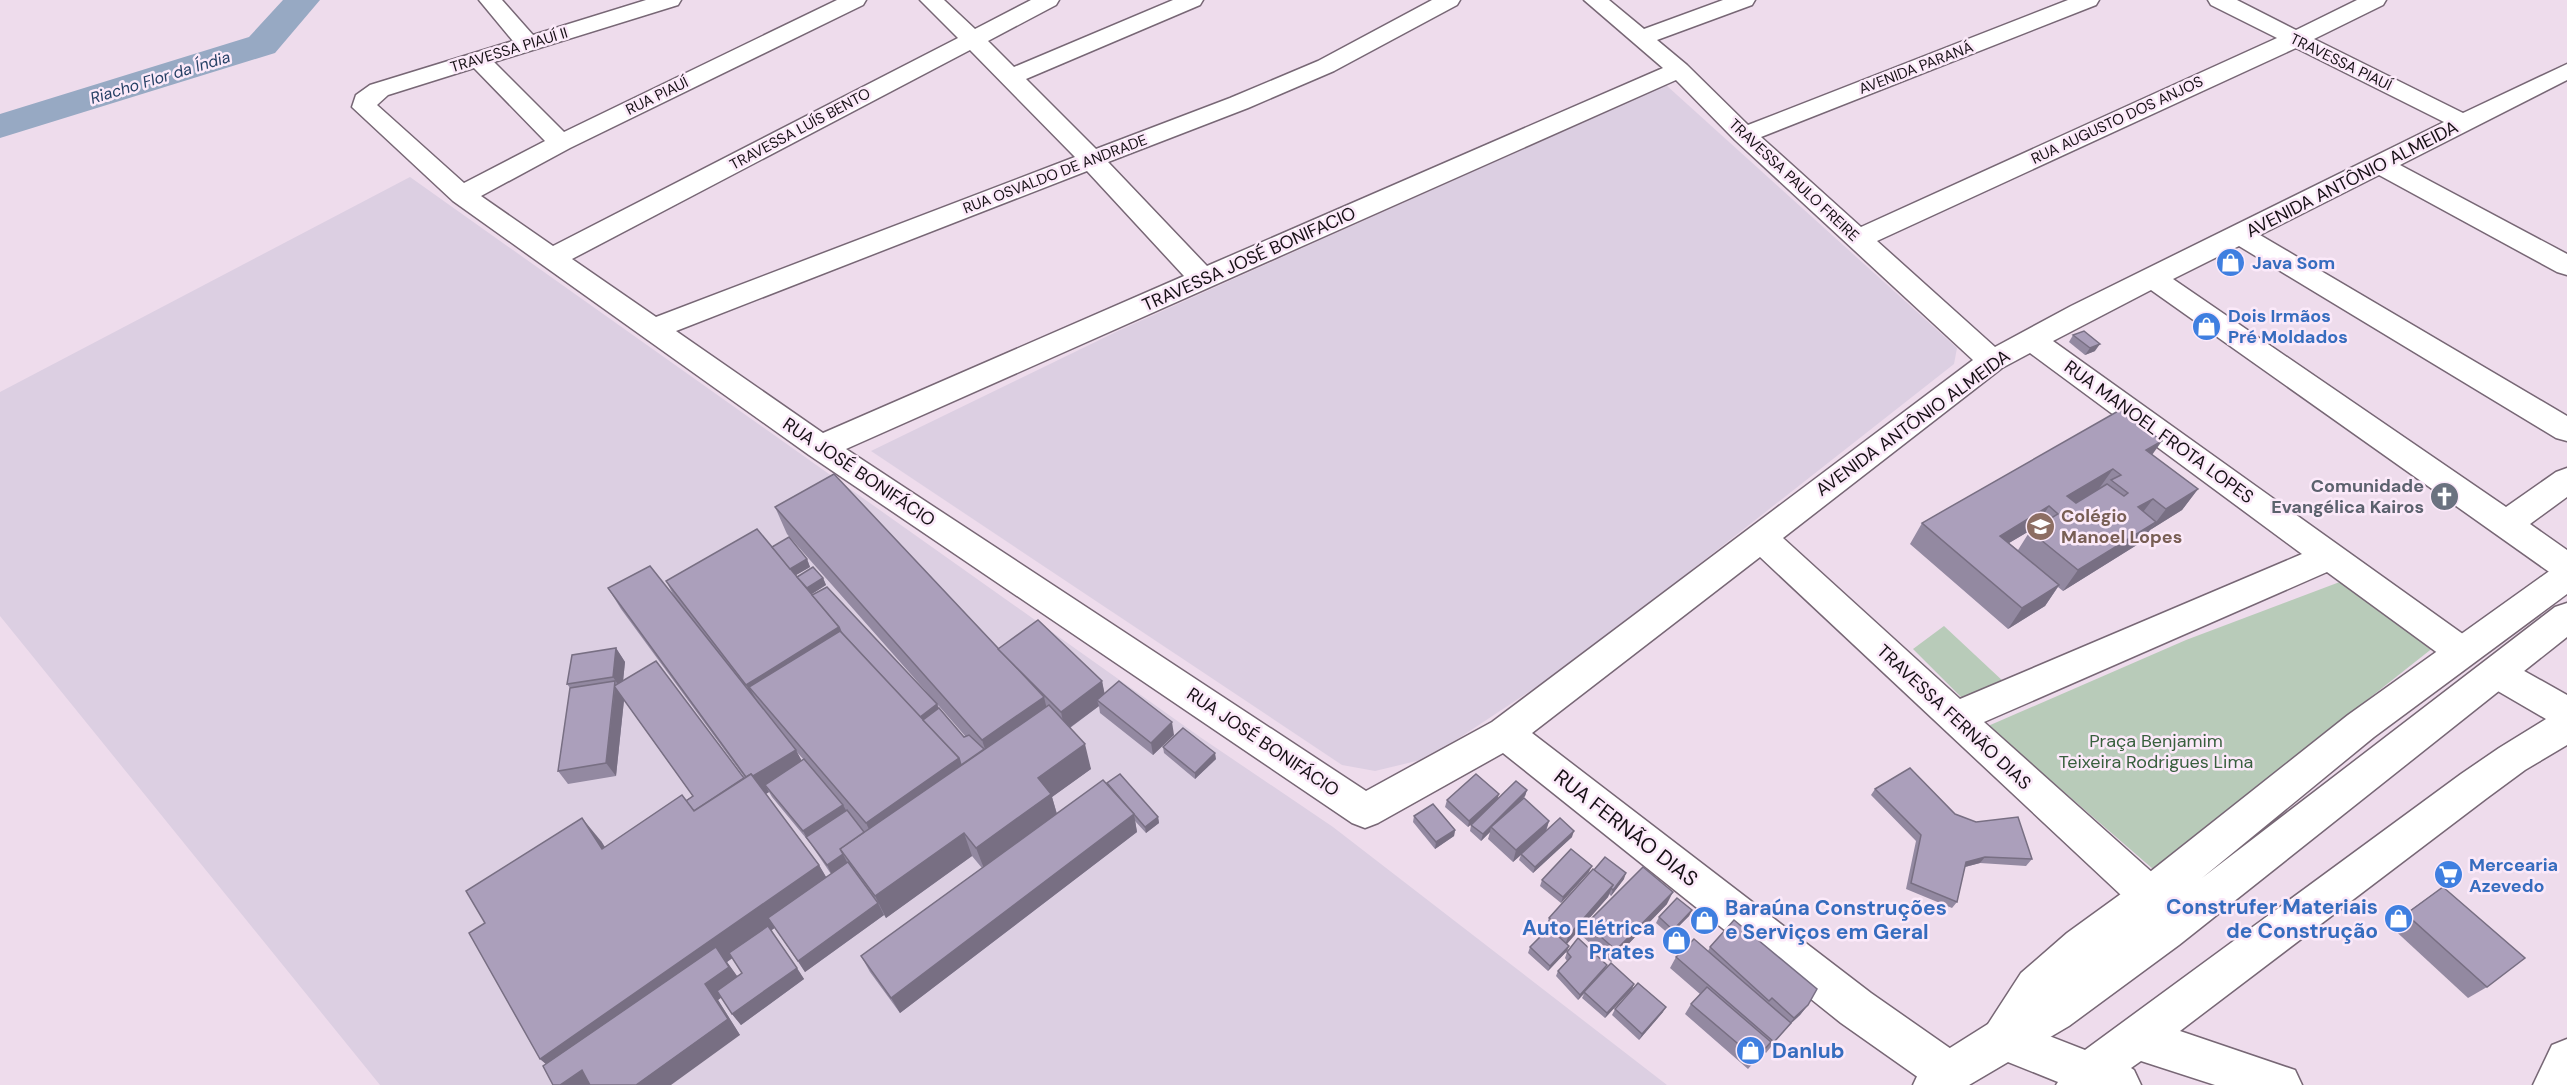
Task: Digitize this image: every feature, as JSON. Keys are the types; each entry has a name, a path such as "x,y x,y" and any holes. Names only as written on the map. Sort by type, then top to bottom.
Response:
{"street":[{"path":"490,0 528,44"},
{"name":"TRAVESSA PIAUÍ II","path":"368,113 364,107 365,100 379,90 670,0"},
{"name":"RUA PIAUÍ","path":"462,195 561,142 855,0"},
{"path":"931,0 973,39 1091,160 1204,280"},
{"name":"TRAVESSA LUÍS BENTO","path":"552,258 1048,0"},
{"path":"1010,77 1192,0"},
{"name":"RUA OSVALDO DE ANDRADE","path":"653,329 1239,103 1326,66 1449,0"},
{"name":"TRAVESSA PAULO FREIRE","path":"1595,0 1679,70 1744,135 1992,361"},
{"path":"1641,38 1744,0"},
{"name":"AVENIDA PARANÁ","path":"1744,135 2088,0"},
{"name":"TRAVESSA PIAUÍ","path":"2219,0 2464,123"},
{"name":"RUA AUGUSTO DOS ANJOS","path":"1858,239 2295,39 2375,0"},
{"path":"478,59 561,142"},
{"name":"TRAVESSA JOSÉ BONIFACIO","path":"820,447 1679,70"},
{"name":"AVENIDA ANTÔNIO ALMEIDA","path":"1365,811 1505,733 1992,361 2031,339 2567,71"},
{"name":"RUA JOSÉ BONIFÁCIO","path":"368,113 462,195 820,447 1365,811"},
{"path":"2380,165 2567,266"},
{"path":"2241,235 2567,430"},
{"path":"2153,278 2567,567"},
{"name":"RUA MANOEL FROTA LOPES","path":"2031,339 2479,663 2567,713"},
{"path":"2506,524 2567,480"},
{"name":"TRAVESSA FERNÃO DIAS","path":"1760,537 2150,896"},
{"path":"1955,718 2330,556"},
{"path":"1942,1079 2003,1039 2054,1011 2165,931 2479,663 2567,576"},
{"path":"2003,1039 2036,987 2081,947 2150,896 2361,726 2567,617"},
{"path":"2003,1039 2095,1081 2137,1038 2474,786 2512,759 2567,726"},
{"name":"RUA FERNÃO DIAS","path":"1505,733 1856,1008 1942,1079"},
{"path":"2137,1038 2280,1085"},
{"path":"2555,1085 2567,1060"}],"shaded area":[{"path":"1666,85 1957,348 1954,364 1577,660 1429,758 1375,771 1342,765 871,451 1120,330"},
{"path":"410,177 1200,737 1333,827 1667,1085 380,1085 0,616 0,392"}],"green space":[{"name":"Praça Benjamim Teixeira Rodrigues Lima","path":"2345,580 2434,647 2153,869 1988,726 2186,640"},
{"path":"1944,626 2005,683 1965,701 1913,649"}],"building":[{"path":"2084,331 2100,344 2090,348 2073,335"},
{"path":"2120,410 2162,441 2146,450 2198,489 2166,509 2153,499 2138,507 2156,522 2078,570 2030,531 2058,514 2049,506 2000,536 2059,585 2022,608 1922,523","holes":["2113,469 2121,475 2111,480 2128,493 2124,496 2107,484 2076,503 2067,496"]},
{"path":"834,474 1044,697 982,740 775,507"},
{"path":"757,529 839,627 746,685 666,581"},
{"path":"789,537 807,559 790,569 772,547"},
{"path":"650,566 796,750 753,776 751,774 746,777 608,588"},
{"path":"813,567 823,578 807,588 797,577"},
{"path":"827,587 937,704 920,717 841,632 812,595"},
{"path":"1038,620 1102,681 1061,712 998,649"},
{"path":"840,631 959,758 866,823 749,687"},
{"path":"616,648 613,677 567,684 572,655"},
{"path":"656,661 744,778 694,811 686,801 693,796 614,686"},
{"path":"615,681 606,763 558,771 570,688"},
{"path":"1119,681 1172,722 1151,743 1097,700"},
{"path":"1049,705 1085,744 1038,778 1051,794 976,848 964,833 875,896 840,849"},
{"path":"939,708 964,737 969,735 984,749 961,765 959,758 923,720"},
{"path":"1183,728 1215,753 1195,773 1163,747"},
{"path":"804,759 843,805 803,831 765,785"},
{"path":"1910,768 1955,814 1976,822 2018,817 2032,859 1985,857 1966,862 1957,902 1911,883 1921,835 1875,789"},
{"path":"751,774 819,865 540,1059 469,933 485,923 466,891 582,818 602,849 682,795 694,811"},
{"path":"1120,774 1158,817 1145,827 1107,783"},
{"path":"1476,774 1499,794 1469,821 1447,800"},
{"path":"1103,780 1134,814 891,998 861,956"},
{"path":"1516,781 1527,790 1483,834 1471,825"},
{"path":"1524,798 1549,821 1516,850 1491,827"},
{"path":"1433,804 1455,830 1436,842 1414,816"},
{"path":"847,810 864,832 840,849 843,854 827,865 806,837"},
{"path":"1560,818 1574,831 1535,867 1521,854"},
{"path":"1571,849 1592,866 1563,897 1542,880"},
{"path":"1605,857 1626,873 1613,890 1611,888 1613,885 1594,870"},
{"path":"848,862 878,903 798,961 768,918"},
{"path":"1643,867 1673,892 1616,950 1586,924"},
{"path":"1593,869 1613,885 1569,935 1549,918"},
{"path":"2443,887 2525,958 2487,987 2406,914"},
{"path":"1677,898 1692,910 1673,930 1659,917"},
{"path":"1734,920 1817,989 1808,1005 1794,1018 1772,998 1769,1001 1710,947"},
{"path":"768,926 797,968 732,1014 717,991 742,973 729,953"},
{"path":"1549,928 1569,946 1550,966 1530,947"},
{"path":"1578,938 1607,965 1580,995 1558,971 1571,957 1567,952"},
{"path":"1694,939 1791,1023 1774,1042 1676,957"},
{"path":"716,947 729,967 705,984 728,1019 636,1085 590,1085 582,1070 560,1085 553,1085 543,1066"},
{"path":"1611,963 1634,984 1607,1013 1584,992"},
{"path":"1638,983 1666,1007 1642,1034 1615,1009"},
{"path":"1707,987 1771,1042 1756,1059 1691,1004"}],"waterway":[{"name":"Riacho Flor da Índia","path":"0,126 262,45 302,0"}],"place":[{"name":"Java Som","path":"2231,263"},
{"name":"Dois Irmãos Pré Moldados","path":"2207,326"},
{"name":"Comunidade Evangélica Kairos","path":"2445,496"},
{"name":"Colégio Manoel Lopes","path":"2040,526"},
{"name":"Mercearia Azevedo","path":"2448,875"},
{"name":"Construfer Materiais de Construção","path":"2399,919"},
{"name":"Baraúna Construções e Serviços em Geral","path":"1704,920"},
{"name":"Auto Elétrica Prates","path":"1676,940"},
{"name":"Danlub","path":"1751,1051"}]}
